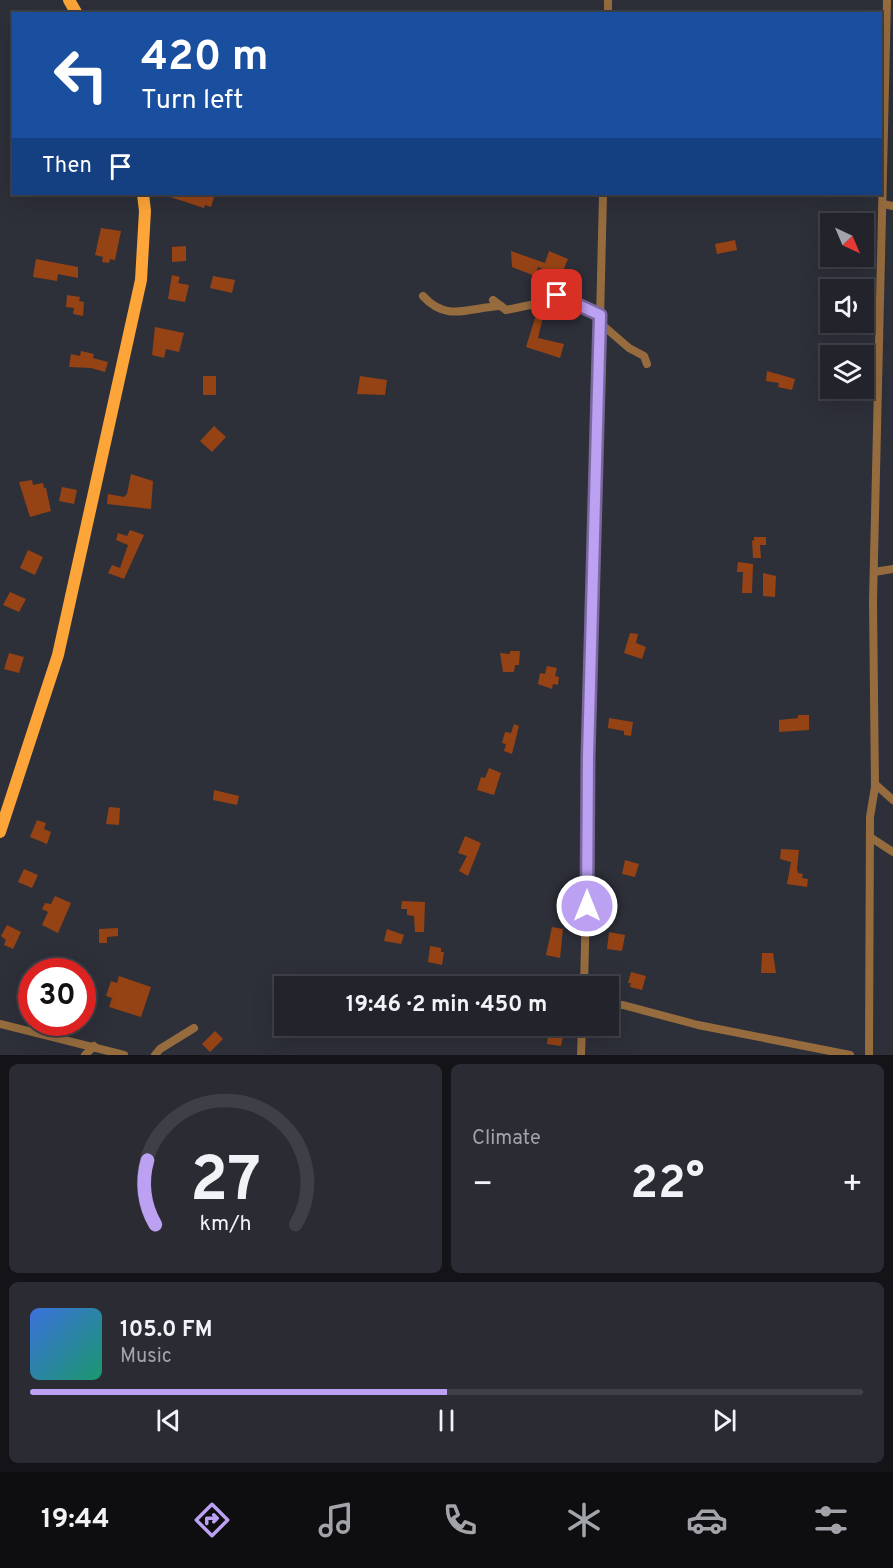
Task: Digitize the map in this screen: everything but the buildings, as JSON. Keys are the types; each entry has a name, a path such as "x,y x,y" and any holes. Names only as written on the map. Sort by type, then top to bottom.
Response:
{"main road":[{"path":"0,832 63,631 141,280 145,211 143,195"}],"street":[{"path":"869,1055 870,837 875,784 874,572 887,0"},
{"path":"584,976 603,195"},
{"path":"883,204 893,206"},
{"path":"493,300 506,310 520,309 557,295 600,319 629,348 644,356 647,364"},
{"path":"423,296 432,307 445,312 468,312 501,306"},
{"path":"874,572 893,569"},
{"path":"875,784 893,800"},
{"path":"870,837 893,852"},
{"path":"619,1005 698,1025 850,1055"},
{"path":"0,1024 124,1055"},
{"path":"155,1055 160,1049 194,1028"},
{"path":"581,1055 582,1036"},
{"path":"85,1055 94,1046"}],"route":[{"path":"557,295 590,307 600,315 588,757 587,906"}]}
